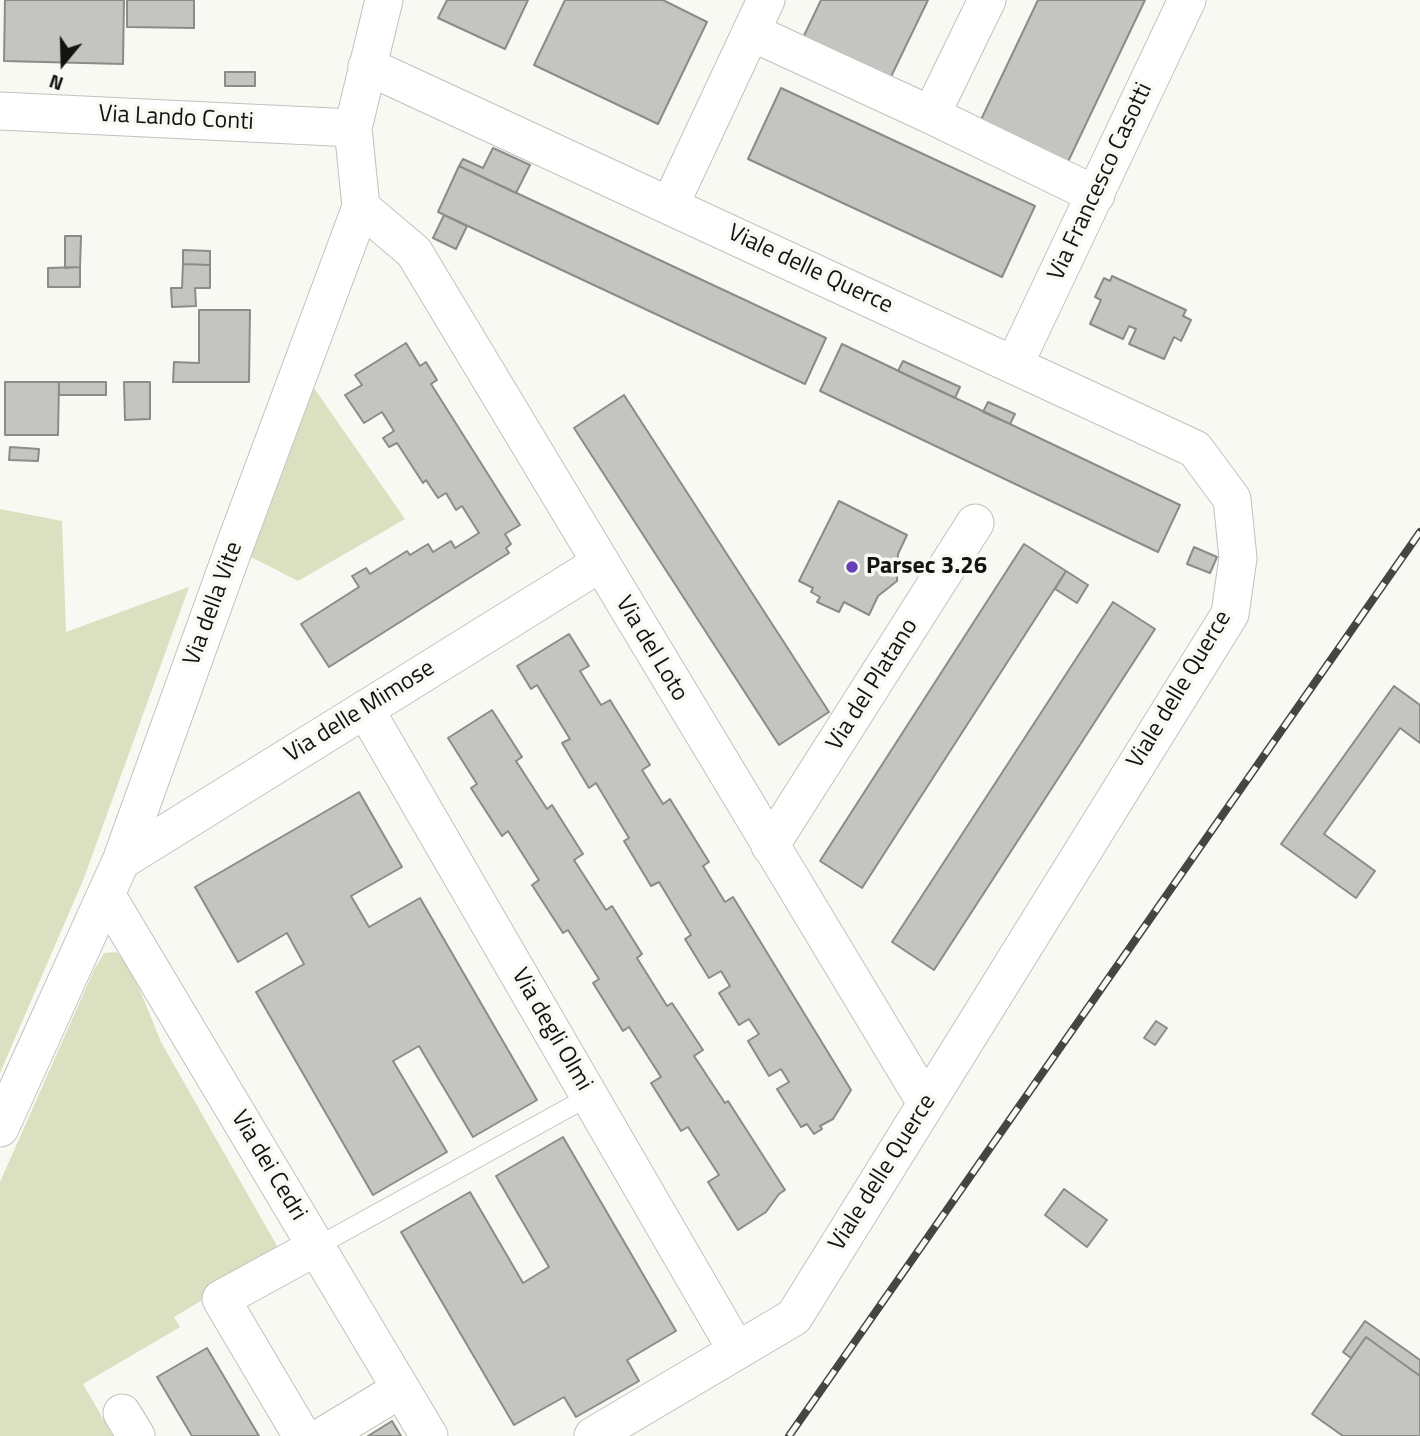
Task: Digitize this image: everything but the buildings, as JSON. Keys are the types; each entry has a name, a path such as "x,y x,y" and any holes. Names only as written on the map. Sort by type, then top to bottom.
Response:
{"street":[{"name":"Via della Vite","path":"0,1128 121,861 361,207 353,128 384,0"},
{"path":"931,115 987,0"},
{"name":"Via Francesco Casotti","path":"1014,365 1187,0"},
{"path":"670,205 759,16 931,115 1096,195"},
{"name":"Viale delle Querce","path":"367,66 1195,449 1232,499 1238,558 1230,614 794,1317 593,1436"},
{"name":"Via Lando Conti","path":"0,111 353,128"},
{"name":"Via del Loto","path":"361,207 414,252 599,564 926,1103"},
{"name":"Via del Platano","path":"770,846 975,523"},
{"name":"Via delle Mimose","path":"121,861 599,564"},
{"name":"Via degli Olmi","path":"365,709 737,1351"},
{"name":"Via dei Cedri","path":"107,895 429,1436"},
{"path":"302,1436 221,1299 316,1247"},
{"path":"323,1436 401,1389"}],"lane":[{"path":"316,1247 590,1096"}],"green space":[{"path":"314,388 405,519 298,581 251,557"},
{"path":"0,509 62,521 66,632 189,587 84,878 0,1073"},
{"path":"117,952 133,973 161,1042 281,1253 174,1317 180,1327 83,1384 113,1436 0,1436 0,1182 94,970 104,953"}],"railway":[{"path":"789,1436 1420,532"}],"place":[{"name":"Parsec 3.26","path":"852,567"}]}
